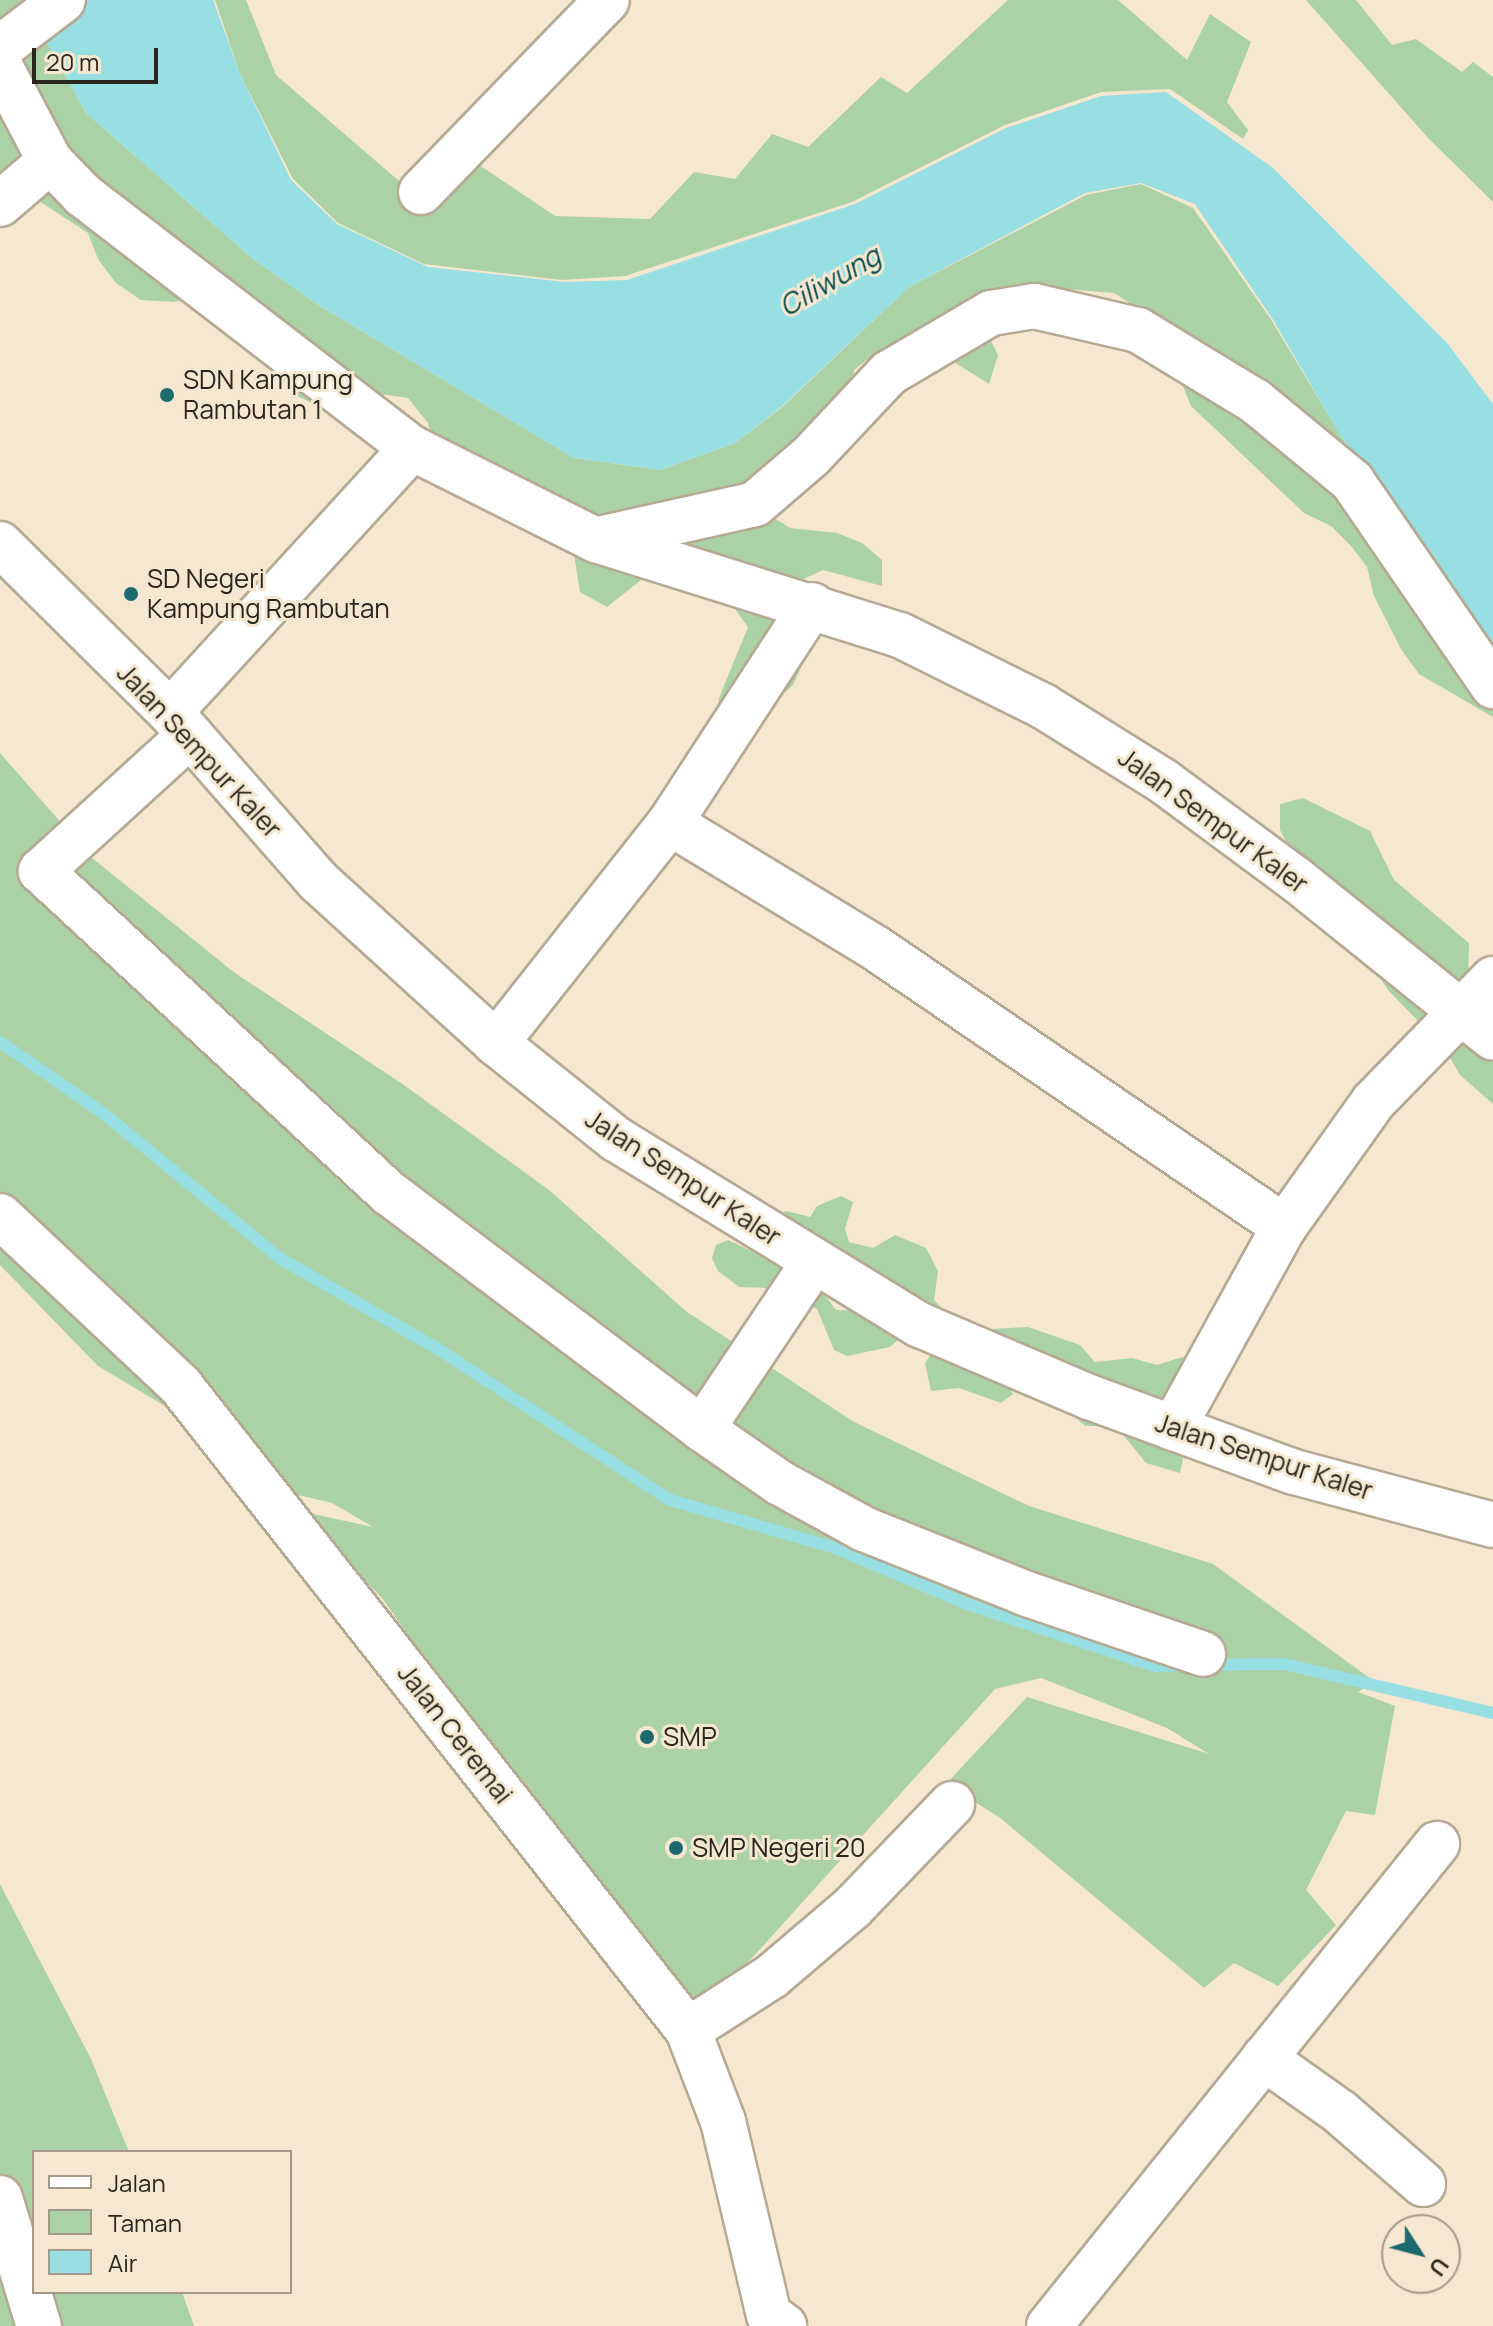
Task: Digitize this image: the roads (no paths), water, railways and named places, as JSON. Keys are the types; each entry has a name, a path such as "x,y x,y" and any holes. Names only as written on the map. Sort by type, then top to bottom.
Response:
{"street":[{"path":"12,38 63,0"},
{"path":"421,192 607,0"},
{"name":"Jalan Sempur Kaler","path":"0,66 50,161 83,195 412,448 596,540 900,635 1043,706 1163,781 1478,1024"},
{"path":"0,204 50,161"},
{"path":"596,540 755,504 811,456 889,373 991,313 1034,306 1138,330 1255,401 1340,471 1426,584 1493,686"},
{"path":"412,448 180,724 41,871 389,1193 702,1429 780,1483 864,1529 1027,1594 1203,1654"},
{"name":"Jalan Sempur Kaler","path":"0,544 180,724 318,881 496,1043 616,1139 920,1325 1173,1428 1294,1472 1493,1525"},
{"path":"496,1043 670,823 812,605"},
{"path":"670,823 877,949 1284,1227"},
{"path":"1173,1428 1284,1227 1373,1102 1478,1024 1493,979"},
{"name":"Jalan Ceremai","path":"0,1216 180,1385 688,2030 723,2121 771,2322"},
{"path":"702,1429 814,1262"},
{"path":"688,2030 772,1976 853,1907 952,1804"},
{"path":"1049,2326 1437,1844"},
{"path":"1264,2058 1340,2112 1423,2184"},
{"path":"1,2201 39,2326"}],"water":[{"name":"Ciliwung","path":"23,0 213,0 240,74 291,180 337,224 428,267 565,282 627,280 855,204 1006,128 1101,96 1166,92 1273,168 1447,343 1493,404 1493,656 1339,433 1272,318 1195,204 1141,183 1085,193 909,287 779,409 735,443 660,470 574,458 315,303 252,258 86,113"}],"waterway":[{"path":"0,1042 103,1113 281,1259 438,1349 670,1500 835,1548 967,1604 1155,1666 1185,1665"},
{"path":"1208,1665 1284,1664 1493,1713"}],"place":[{"name":"SDN Kampung Rambutan 1","path":"167,395"},
{"name":"SD Negeri Kampung Rambutan","path":"131,594"},
{"name":"SMP","path":"647,1737"},
{"name":"SMP Negeri 20","path":"676,1848"}]}
